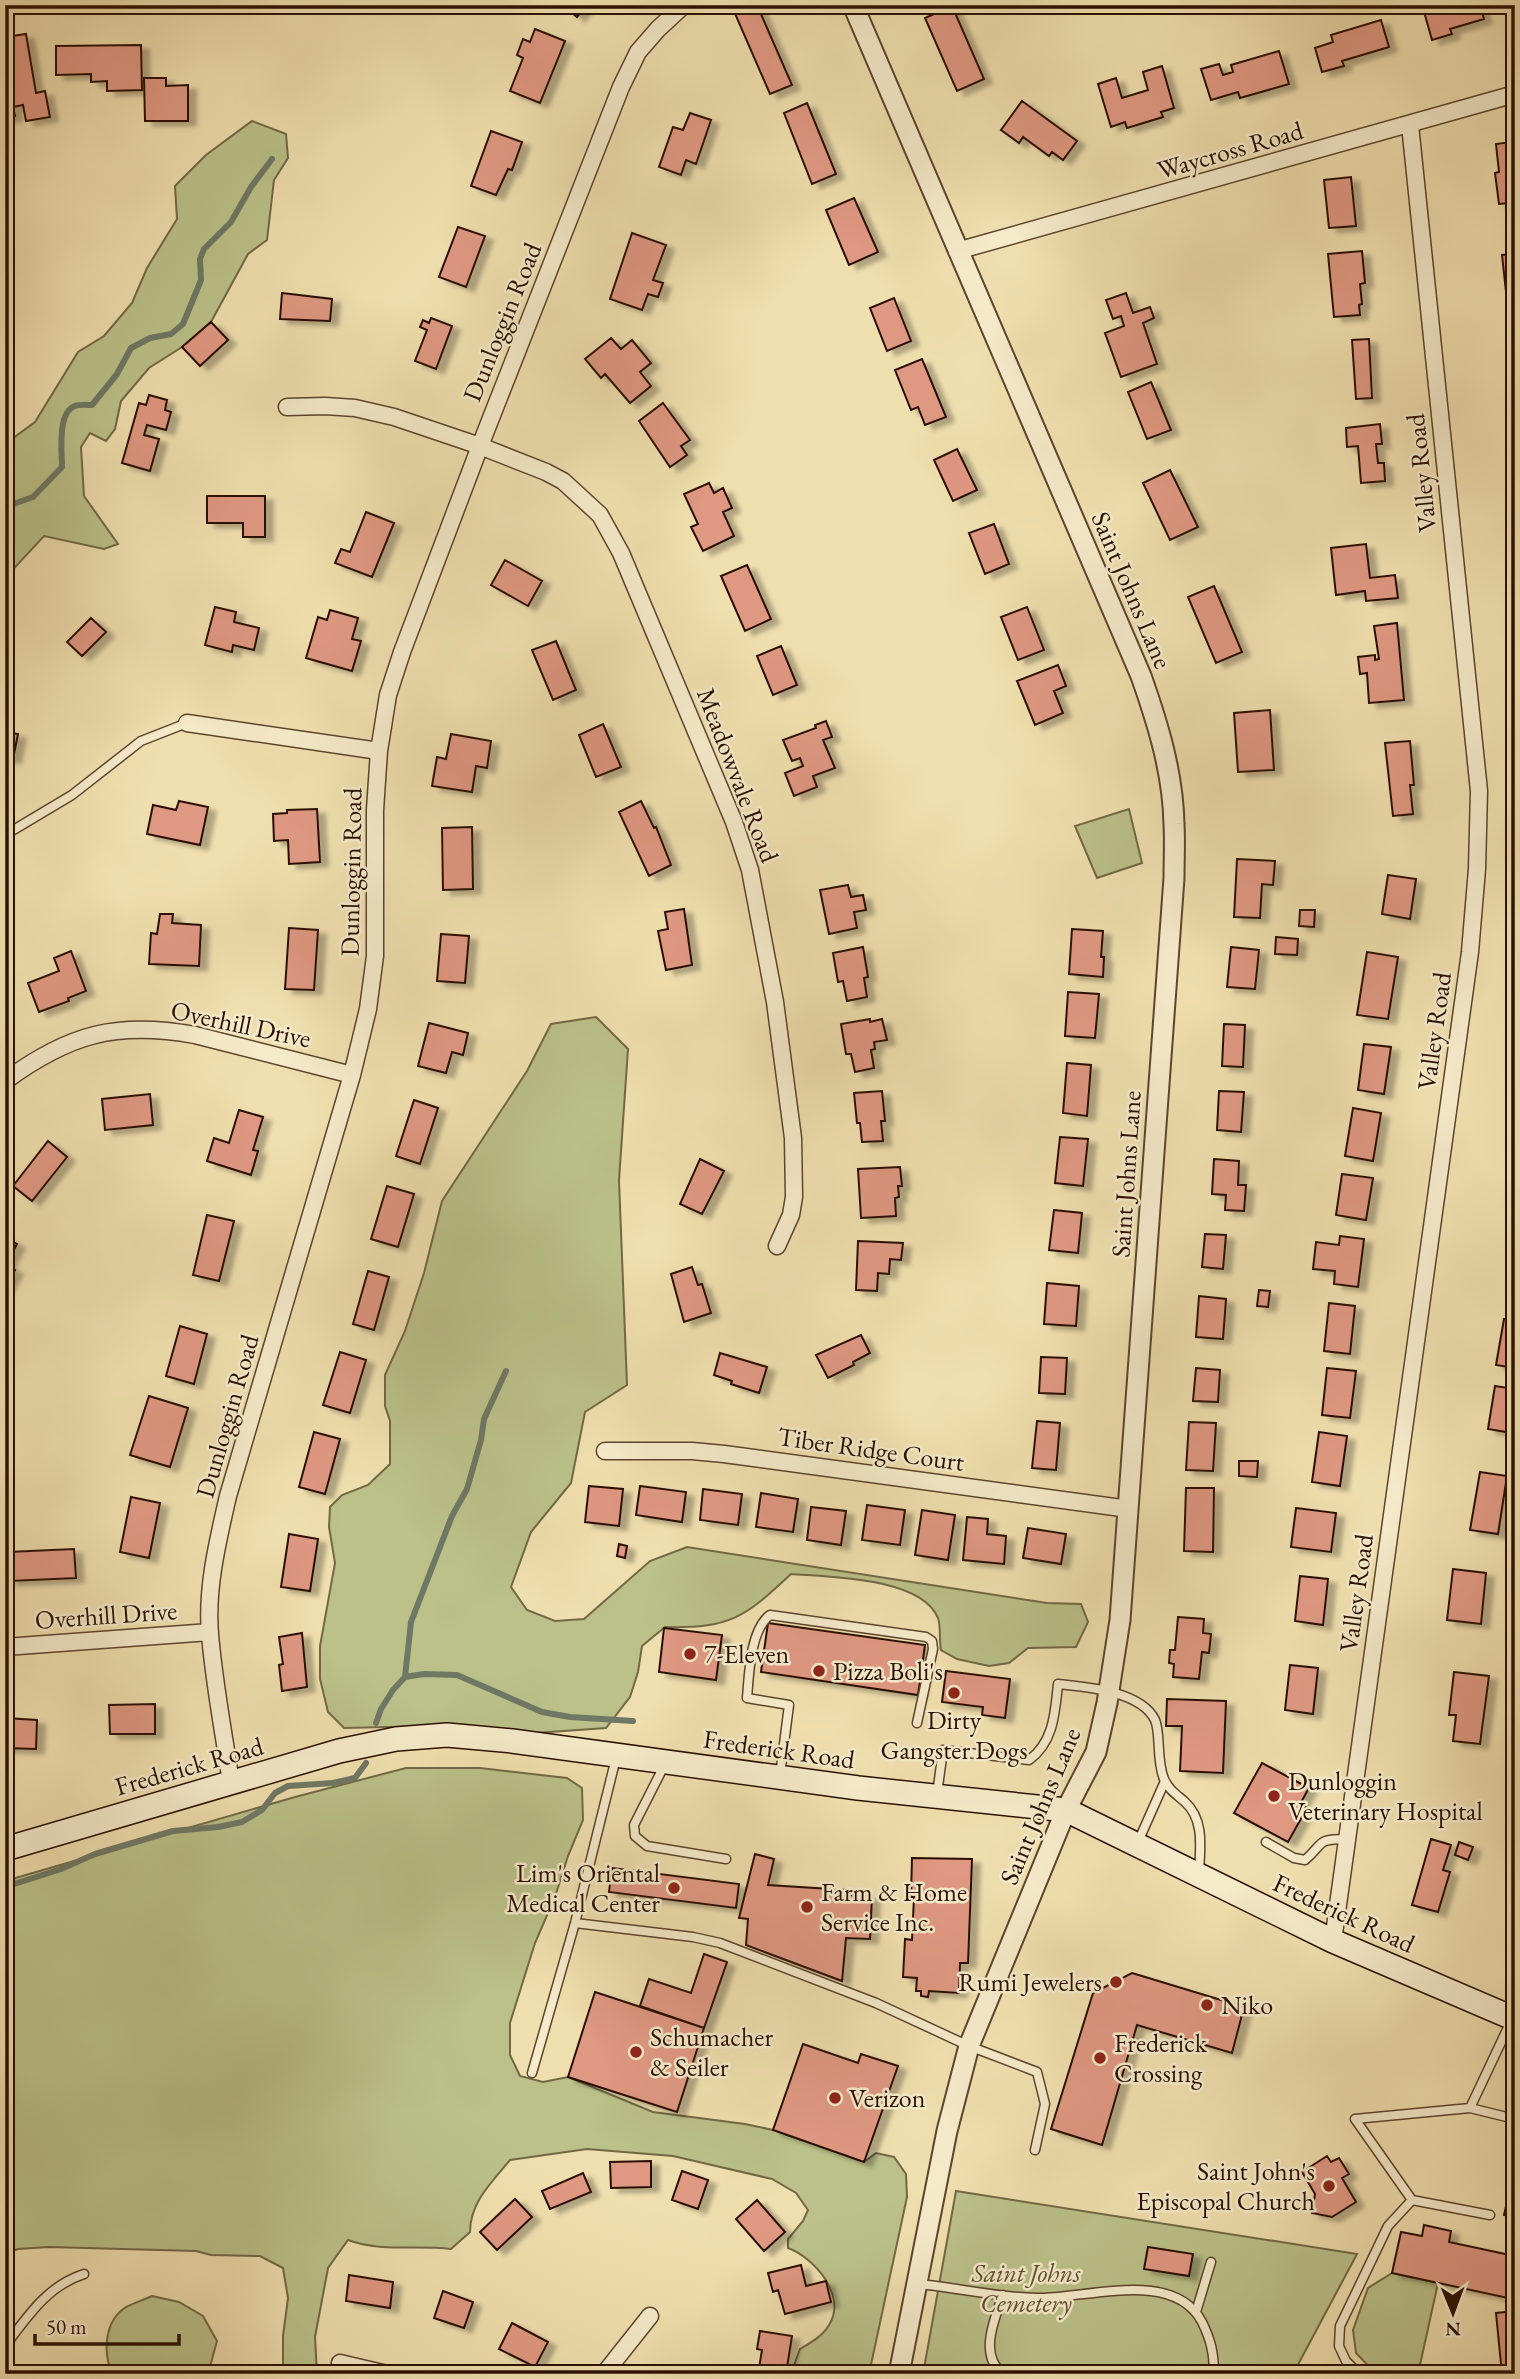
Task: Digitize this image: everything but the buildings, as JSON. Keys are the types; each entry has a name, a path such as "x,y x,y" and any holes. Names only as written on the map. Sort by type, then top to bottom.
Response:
{"main road":[{"name":"Frederick Road","path":"5,1849 339,1751 396,1739 435,1736 499,1740 936,1797 1066,1810 1332,1941 1514,2018"}],"street":[{"name":"Dunloggin Road","path":"231,1783 209,1632 217,1543 228,1496 352,1074 368,1009 375,956 375,810 379,751 388,695 401,652 621,87 638,52 684,5"},
{"name":"Saint Johns Lane","path":"853,5 1141,676 1157,722 1169,772 1174,822 1174,878 1129,1509 1120,1620 1109,1690 1096,1752 1066,1810 969,2046 947,2131 899,2374"},
{"name":"Waycross Road","path":"957,251 1515,94"},
{"name":"Valley Road","path":"1332,1941 1470,952 1477,869 1479,791 1410,125"},
{"name":"Meadowvale Road","path":"287,407 355,408 394,417 480,446 563,481 600,515 621,553 734,822 750,870 775,1002 790,1106 795,1170 791,1215 777,1246"},
{"path":"187,723 379,751"},
{"name":"Overhill Drive","path":"5,1081 33,1060 65,1044 96,1033 133,1030 195,1035 352,1074"},
{"name":"Tiber Ridge Court","path":"605,1451 692,1451 724,1454 1129,1509"},
{"name":"Overhill Drive","path":"5,1647 209,1632"},
{"path":"604,2374 650,2316"},
{"path":"340,2363 387,2374"}],"lane":[{"path":"5,835 72,795 141,741 187,723"},
{"path":"779,1777 789,1705 747,1698 755,1638 762,1621 770,1615 926,1637 932,1641 933,1649 917,1723"},
{"path":"936,1797 943,1750 1029,1760 1039,1753 1048,1738 1054,1718 1058,1684 1109,1690 1144,1707 1156,1721 1159,1763 1165,1781 1172,1793 1187,1804 1200,1827 1199,1874"},
{"path":"532,2073 575,1923 616,1755"},
{"path":"666,1762 634,1825 635,1836 647,1846 726,1859"},
{"path":"1137,1843 1165,1781"},
{"path":"1266,1842 1294,1858 1305,1860 1319,1843 1328,1839 1347,1839"},
{"path":"575,1923 693,1937 720,1944 876,2003 969,2046 1037,2072 1045,2104 1035,2150"},
{"path":"1470,2108 1514,2018"},
{"path":"1490,2216 1412,2200 1355,2119 1470,2108 1515,2119"},
{"path":"1359,2374 1346,2361 1339,2346 1340,2326 1388,2225 1412,2200"},
{"path":"1196,2312 1211,2262"},
{"path":"5,2346 38,2302 58,2286 84,2274"},
{"path":"915,2284 1003,2295 1061,2298 1099,2292 1140,2290 1176,2297 1196,2312 1208,2333 1214,2354 1214,2374"},
{"path":"1003,2295 990,2330 991,2353 996,2368 1003,2374"}],"green space":[{"path":"252,121 286,134 288,158 274,180 267,240 248,254 211,322 182,347 149,368 121,401 115,429 106,441 90,433 81,447 84,496 118,544 104,549 44,536 5,578 5,444 35,422 78,352 104,336 132,303 147,268 177,219 175,186 206,155"},
{"path":"1129,809 1142,863 1097,878 1075,826"},
{"path":"596,1017 628,1049 619,1180 627,1385 585,1412 571,1483 531,1532 511,1587 527,1610 555,1621 584,1619 650,1561 687,1547 1047,1603 1081,1604 1088,1622 1076,1647 1028,1648 1009,1663 989,1666 957,1659 941,1650 938,1618 928,1604 913,1594 894,1587 850,1578 791,1574 761,1601 735,1617 706,1626 665,1627 642,1646 630,1697 606,1728 535,1733 434,1726 344,1728 328,1712 320,1679 320,1646 335,1563 329,1527 330,1507 342,1495 368,1485 390,1464 390,1421 385,1406 385,1375 405,1331 424,1273 442,1201 527,1071 551,1024"},
{"path":"406,1768 480,1768 567,1778 582,1788 583,1820 535,1943 510,2023 510,2055 520,2076 543,2082 568,2077 653,2112 773,2130 864,2162 876,2153 894,2157 906,2174 907,2197 869,2374 791,2374 800,2349 820,2336 834,2314 834,2302 825,2279 808,2260 788,2248 788,2239 803,2221 808,2210 796,2193 772,2179 673,2156 587,2149 510,2160 478,2202 470,2232 451,2249 373,2246 348,2240 328,2268 315,2337 317,2374 283,2374 283,2336 288,2298 283,2268 260,2256 211,2255 196,2251 49,2247 18,2249 7,2253 5,2258 5,1881 295,1797"},
{"name":"Saint Johns Cemetery","path":"956,2191 1357,2254 1293,2374 923,2374"},
{"path":"1392,2273 1438,2283 1418,2374 1376,2374 1356,2353 1353,2330 1368,2288"},
{"path":"152,2296 179,2302 203,2316 217,2341 208,2374 112,2374 107,2356 107,2337 113,2320 126,2307"}],"waterway":[{"path":"5,507 33,497 62,467 63,424 69,410 77,405 92,405 117,374 131,348 150,338 171,334 183,324 201,280 200,259 204,249 231,222 251,187 272,159"},
{"path":"405,1677 411,1622 452,1516 467,1489 484,1419 506,1371"},
{"path":"376,1723 381,1709 405,1677 424,1674 457,1675 542,1712 570,1717 633,1721"},
{"path":"5,1887 61,1869 95,1854 173,1831 242,1822 262,1810 275,1793 288,1786 333,1783 355,1778 366,1763"}],"place":[{"name":"7-Eleven","path":"690,1654"},
{"name":"Pizza Boli's","path":"819,1671"},
{"name":"Dirty Gangster Dogs","path":"954,1693"},
{"name":"Dunloggin Veterinary Hospital","path":"1274,1796"},
{"name":"Lim's Oriental Medical Center","path":"674,1888"},
{"name":"Farm & Home Service Inc.","path":"807,1907"},
{"name":"Rumi Jewelers","path":"1116,1982"},
{"name":"Niko","path":"1207,2005"},
{"name":"Schumacher & Seiler","path":"636,2052"},
{"name":"Frederick Crossing","path":"1100,2058"},
{"name":"Verizon","path":"835,2098"},
{"name":"Saint John's Episcopal Church","path":"1329,2186"}]}
